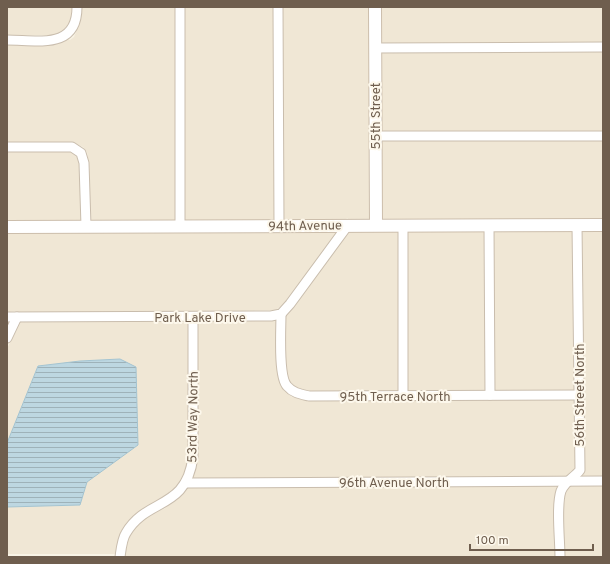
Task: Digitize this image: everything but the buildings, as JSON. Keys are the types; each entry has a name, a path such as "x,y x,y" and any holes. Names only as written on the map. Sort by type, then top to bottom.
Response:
{"street":[{"path":"7,40 55,40 69,34 75,24 76,7"},
{"path":"180,7 180,226"},
{"path":"278,7 279,226"},
{"name":"55th Street","path":"375,7 376,224"},
{"path":"375,48 603,47"},
{"path":"375,136 603,136"},
{"path":"7,147 72,147 81,153 84,163 86,226"},
{"name":"94th Avenue","path":"7,227 279,226 376,224 603,225"},
{"path":"281,314 348,225"},
{"path":"403,225 403,396"},
{"path":"489,225 490,395"},
{"name":"56th Street North","path":"560,557 559,505 561,491 567,481 576,476 580,470 577,225"},
{"name":"95th Terrace North","path":"281,314 282,374 285,385 295,393 309,396 579,395"},
{"name":"Park Lake Drive","path":"12,317 193,317 271,316 281,314"},
{"path":"7,338 12,317"},
{"name":"53rd Way North","path":"120,557 126,534 136,521 147,510 163,504 176,495 185,483 191,471 193,457 193,317"},
{"name":"96th Avenue North","path":"185,483 603,481"}],"shaded area":[{"path":"7,7 72,7 71,22 66,30 54,35 7,35"},
{"path":"81,7 175,7 176,222 90,222 89,163 87,152 83,147 72,142 7,142 7,45 55,45 68,39 70,40 74,37 79,25"},
{"path":"184,7 274,7 275,221 184,222"},
{"path":"282,7 371,7 371,220 349,220 347,218 346,220 283,221"},
{"path":"379,7 603,7 603,42 379,43"},
{"path":"603,52 603,131 380,131 379,53"},
{"path":"603,140 603,220 380,220 380,141"},
{"path":"71,151 78,157 80,164 82,222 7,222 7,152"},
{"path":"485,229 486,391 407,391 407,230"},
{"path":"493,229 573,229 575,390 494,391"},
{"path":"582,229 603,229 603,476 581,476 584,470"},
{"path":"339,230 287,301 276,310 193,312 7,312 7,232"},
{"path":"350,230 399,230 399,391 310,391 296,388 289,382 286,373 285,316 294,307"},
{"path":"277,320 278,374 283,389 292,397 308,401 575,400 575,469 566,476 192,478 197,457 197,322"},
{"path":"19,322 189,322 189,457 187,469 173,492 161,500 145,507 132,518 116,554 7,554 7,507 80,505 87,482 137,445 120,359 80,361 38,366 7,443 7,349"},
{"path":"559,486 556,557 124,557 129,536 138,525 149,514 164,509 178,499 187,488"},
{"path":"569,486 603,486 603,557 564,557 564,505 565,493"}],"water":[{"path":"120,359 136,367 138,445 87,482 80,505 7,507 7,443 38,366 80,361"}]}
